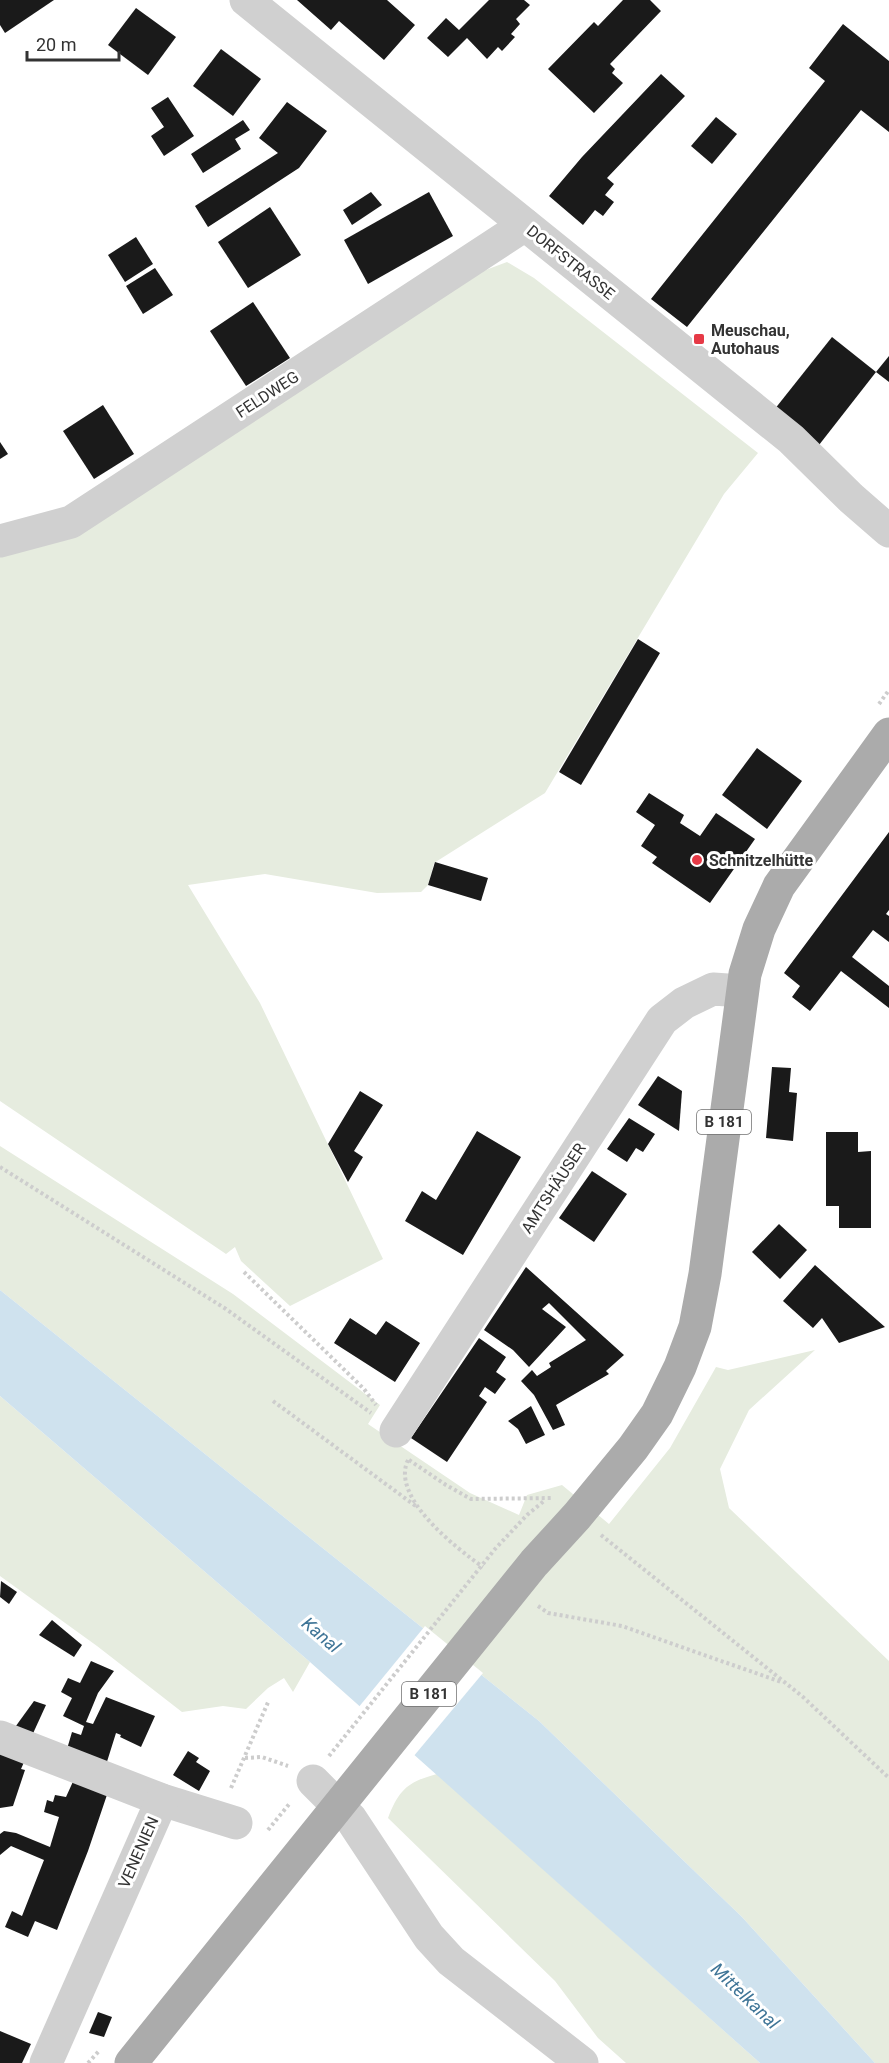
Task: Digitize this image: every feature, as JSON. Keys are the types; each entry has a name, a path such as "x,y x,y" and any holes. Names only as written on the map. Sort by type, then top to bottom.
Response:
{"main road":[{"name":"B 181","path":"131,2063 534,1563 577,1516 633,1448 657,1414 680,1367 695,1327 705,1274 742,991 759,929 779,886 889,734"}],"street":[{"name":"DORFSTRASSE","path":"246,0 791,439 851,498 889,531"},
{"name":"FELDWEG","path":"0,541 71,522 525,225"},
{"name":"AMTSHÄUSER","path":"403,1445 662,1020 684,1003 713,989 742,991"},
{"name":"VENENIEN","path":"0,1737 162,1800 46,2063"},
{"path":"318,1772 429,1937 451,1961 582,2063"},
{"path":"162,1800 227,1821"}],"path":[{"path":"0,1167 225,1309 403,1445 446,1485 471,1499 550,1496 527,1515 495,1549 318,1772 299,1771 281,1762 262,1757 245,1758"},
{"path":"244,1272 364,1389 403,1445 406,1486 418,1508"},
{"path":"273,1401 418,1508 446,1537 490,1572"},
{"path":"577,1516 803,1697 889,1778"},
{"path":"538,1606 548,1612 622,1626 764,1678 785,1683"},
{"path":"227,1821 245,1758 269,1700"}],"shaded area":[{"path":"507,262 534,278 758,453 724,494 545,793 434,863 428,885 421,892 377,893 265,874 188,885 260,1003 383,1259 290,1306 241,1261 235,1247 226,1254 0,1101 0,556 483,271"},
{"path":"0,1146 233,1294 380,1405 368,1424 470,1493 519,1515 527,1495 562,1485 609,1524 670,1448 716,1367 728,1370 815,1350 749,1410 720,1469 729,1508 889,1661 889,2063 875,2063 742,1917 539,1721 0,1290"},
{"path":"0,1396 310,1662 293,1692 284,1678 268,1688 246,1709 223,1706 182,1712 97,1646 0,1576"},
{"path":"437,1774 760,2063 626,2063 598,2038 555,1981 388,1818 396,1800 405,1788 418,1780"}],"water":[{"path":"0,1290 539,1721 742,1917 875,2063 760,2063 310,1662 0,1396"}],"pier":[{"path":"425,1626 483,1673 413,1757 358,1708"}],"building":[{"path":"0,0 54,0 5,33 0,25"},
{"path":"297,0 387,0 415,25 384,60 339,21 331,30"},
{"path":"489,0 524,0 530,5 516,19 520,24 511,34 515,37 502,51 498,47 487,59 467,38 448,57 427,38 446,18 459,30"},
{"path":"623,0 650,0 661,11 610,64 615,69 612,73 623,83 594,113 548,69 594,22 598,26"},
{"path":"136,8 176,37 148,75 108,45"},
{"path":"843,24 889,61 889,132 861,110 687,327 651,299 825,81 809,68"},
{"path":"221,49 261,79 233,116 193,86"},
{"path":"661,74 685,96 607,178 614,184 605,195 614,202 603,216 595,210 583,225 549,196 582,157"},
{"path":"168,97 194,136 164,156 151,136 164,127 151,108"},
{"path":"287,102 327,131 299,168 208,227 195,206 278,153 259,138"},
{"path":"716,117 737,134 712,164 691,146"},
{"path":"243,120 250,130 235,139 241,149 203,173 191,154"},
{"path":"371,192 382,205 352,225 343,210"},
{"path":"429,192 453,236 368,284 344,240"},
{"path":"270,207 301,255 248,288 218,242"},
{"path":"136,237 153,264 125,282 108,255"},
{"path":"155,268 173,295 143,314 126,286"},
{"path":"253,302 290,358 246,386 210,331"},
{"path":"832,337 876,372 819,445 774,410"},
{"path":"889,356 889,382 876,372"},
{"path":"103,405 134,454 94,479 63,431"},
{"path":"0,442 8,454 0,459"},
{"path":"638,639 660,653 581,785 559,772"},
{"path":"757,748 802,781 767,829 722,795"},
{"name":"Schnitzelhütte","path":"649,793 684,815 680,823 700,836 716,813 755,839 710,903 652,863 657,857 641,846 655,825 636,812"},
{"path":"889,832 889,910 886,914 889,916 889,942 873,930 852,957 889,986 889,1008 841,971 810,1011 792,997 800,986 784,973"},
{"path":"435,862 488,878 481,901 428,885"},
{"path":"772,1067 791,1068 789,1092 797,1093 793,1141 766,1138"},
{"path":"658,1076 682,1091 679,1131 638,1105"},
{"path":"360,1091 383,1105 354,1151 363,1157 348,1182 328,1144"},
{"path":"629,1118 655,1134 643,1152 636,1148 627,1162 607,1149"},
{"path":"477,1131 521,1157 463,1255 405,1221 422,1191 436,1200"},
{"path":"826,1132 858,1132 858,1152 871,1151 871,1228 839,1228 839,1206 826,1206"},
{"path":"592,1171 627,1194 594,1242 559,1218"},
{"path":"779,1224 807,1250 780,1279 752,1252"},
{"path":"815,1265 885,1327 839,1343 822,1318 813,1328 783,1301"},
{"path":"526,1267 624,1355 606,1371 609,1374 556,1405 565,1425 553,1430 534,1395 521,1381 532,1370 537,1376 551,1367 549,1363 586,1340 549,1303 542,1309 566,1327 529,1367 513,1350 484,1330"},
{"path":"350,1318 376,1335 386,1321 420,1343 395,1382 334,1343"},
{"path":"479,1338 506,1357 496,1372 506,1379 495,1394 485,1387 479,1396 487,1402 447,1462 411,1438"},
{"path":"531,1406 545,1435 526,1444 518,1429 508,1421"},
{"path":"1,1581 17,1592 9,1604 0,1597"},
{"path":"52,1620 82,1645 74,1657 39,1635"},
{"path":"91,1661 114,1671 98,1693 86,1722 93,1724 106,1697 155,1716 141,1747 116,1733 105,1768 67,1749 72,1732 81,1735 84,1726 63,1716 72,1698 61,1692 68,1678 80,1683"},
{"path":"34,1701 46,1705 30,1740 13,1730"},
{"path":"0,1749 25,1760 21,1769 25,1770 13,1806 0,1808"},
{"path":"188,1751 199,1758 196,1762 210,1771 199,1791 173,1775"},
{"path":"76,1775 110,1786 88,1851 57,1930 35,1921 28,1937 5,1927 12,1911 22,1916 44,1860 11,1846 0,1855 0,1834 4,1831 16,1833 50,1847 59,1817 44,1812 47,1800 53,1802 55,1795 66,1797"},
{"path":"98,2012 112,2017 104,2037 89,2033"},
{"path":"0,2031 31,2044 22,2063 0,2063"}],"place":[{"name":"Meuschau, Autohaus","path":"699,339"},
{"name":"Schnitzelhütte","path":"697,860"}],"water label":[{"name":"Kanal","path":"321,1635"},
{"name":"Mittelkanal","path":"745,1996"}]}
